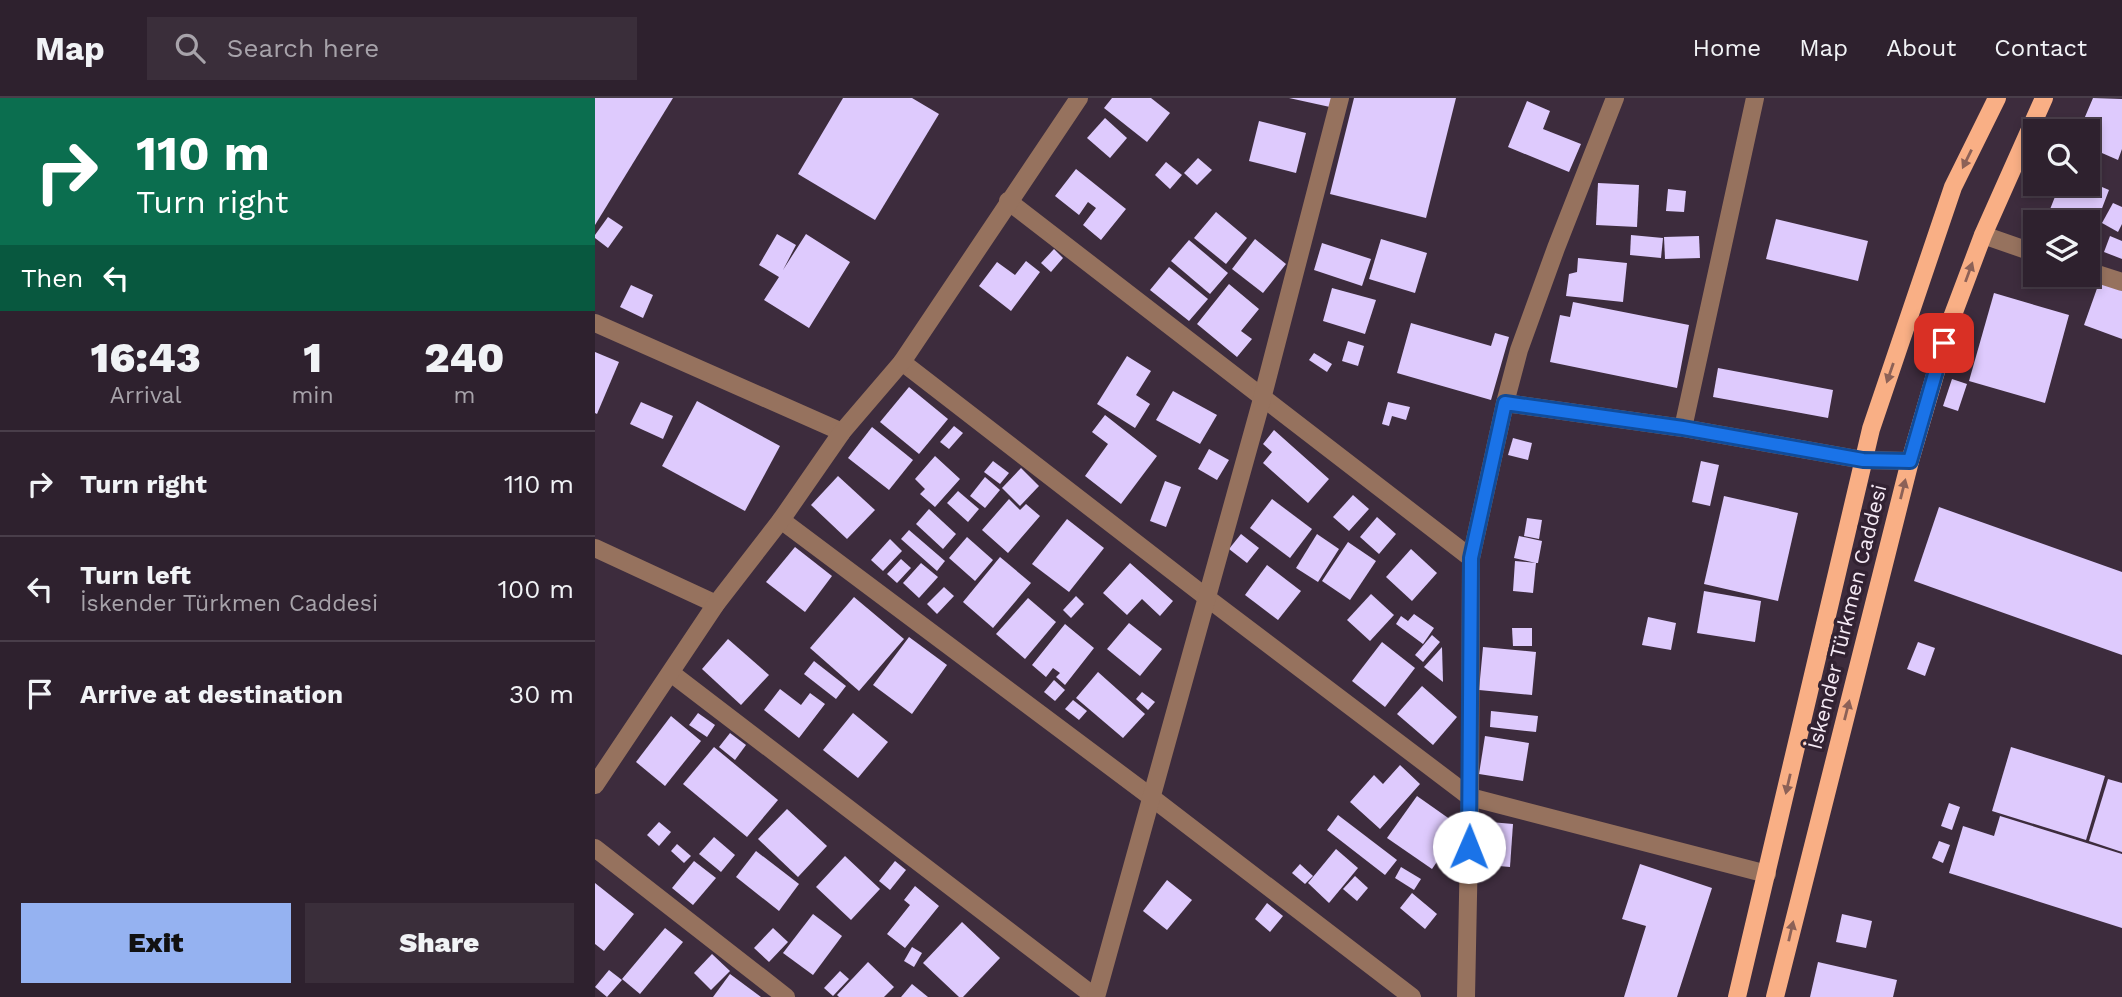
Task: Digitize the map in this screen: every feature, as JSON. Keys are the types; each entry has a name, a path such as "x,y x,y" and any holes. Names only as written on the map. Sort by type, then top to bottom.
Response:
{"main road":[{"name":"İskender Türkmen Caddesi","path":"1737,997 1871,429 1953,187 1997,98"},
{"name":"İskender Türkmen Caddesi","path":"1776,997 1910,461 1951,320 1983,235 2044,98"}],"street":[{"path":"595,785 716,604 781,520 842,432 902,362 1079,98"},
{"path":"671,674 1096,997 1262,399 1340,98"},
{"path":"1467,997 1471,558 1519,350 1615,98"},
{"path":"1683,428 1755,98"},
{"path":"1008,201 1471,558"},
{"path":"1983,235 2023,249"},
{"path":"2100,275 2122,282"},
{"path":"595,323 842,432"},
{"path":"902,362 1470,797 1767,874"},
{"path":"1505,403 1683,428 1863,460 1910,461"},
{"path":"781,520 1151,797 1412,997"},
{"path":"595,548 716,604"},
{"path":"595,848 786,997"}],"building":[{"path":"595,98 673,98 595,225"},
{"path":"843,98 912,98 939,114 875,220 798,174"},
{"path":"1112,98 1151,98 1170,113 1147,142 1104,108"},
{"path":"1289,98 1332,98 1330,107"},
{"path":"1354,98 1456,98 1426,218 1330,194"},
{"path":"2093,98 2122,99 2122,149 2118,160 2100,152 2100,119 2084,119"},
{"path":"1527,101 1550,111 1543,129 1581,144 1569,172 1508,147"},
{"path":"1105,118 1127,138 1110,158 1087,138"},
{"path":"1259,121 1306,133 1296,173 1249,161"},
{"path":"1198,158 1212,170 1197,185 1184,173"},
{"path":"1166,162 1182,175 1170,189 1155,175"},
{"path":"1076,169 1126,209 1101,240 1083,225 1096,208 1088,202 1079,215 1055,196"},
{"path":"1598,183 1639,185 1637,227 1596,225"},
{"path":"2100,186 2109,190 2100,214 2100,210 2050,210 2055,196 2100,196"},
{"path":"1668,189 1686,191 1684,212 1666,211"},
{"path":"2113,203 2122,207 2122,224 2118,232 2102,223"},
{"path":"1216,212 1247,238 1226,264 1194,238"},
{"path":"608,217 623,227 608,248 595,238 595,235"},
{"path":"1776,219 1868,241 1858,281 1766,259"},
{"path":"777,234 796,245 783,270 806,234 850,262 809,328 764,300 779,277 759,265"},
{"path":"1631,235 1663,238 1661,258 1630,255"},
{"path":"1699,236 1700,258 1665,259 1664,237"},
{"path":"2110,236 2122,241 2122,259 2104,252"},
{"path":"1255,239 1286,264 1263,293 1232,269"},
{"path":"1381,239 1427,253 1415,293 1369,279"},
{"path":"1189,240 1228,273 1210,294 1171,261"},
{"path":"1322,243 1371,259 1362,286 1314,270"},
{"path":"1054,249 1063,258 1051,272 1041,263"},
{"path":"1578,258 1627,263 1623,302 1566,296 1569,274 1577,272"},
{"path":"1026,261 1040,272 1011,311 979,286 997,262 1015,275"},
{"path":"1169,267 1208,299 1189,321 1150,290"},
{"path":"2100,280 2122,288 2122,339 2084,325 2098,287 2100,287"},
{"path":"1229,284 1259,309 1241,331 1252,339 1237,357 1197,324"},
{"path":"631,285 653,295 643,318 620,307"},
{"path":"1332,288 1376,300 1365,334 1323,321"},
{"path":"1994,293 2069,315 2045,403 1969,381"},
{"path":"1573,302 1689,325 1677,388 1550,362 1560,315 1570,317"},
{"path":"1411,323 1491,346 1495,333 1509,337 1491,400 1397,373"},
{"path":"1348,341 1364,346 1358,366 1342,361"},
{"path":"595,352 619,362 597,414 595,413"},
{"path":"1314,353 1332,364 1327,372 1309,360"},
{"path":"1127,356 1151,371 1136,395 1150,404 1135,428 1097,404"},
{"path":"1718,368 1833,390 1828,418 1713,397"},
{"path":"1952,379 1967,384 1958,411 1943,406"},
{"path":"909,387 948,419 919,454 880,422"},
{"path":"1173,391 1217,415 1200,444 1156,420"},
{"path":"697,401 780,446 745,511 662,466"},
{"path":"641,402 673,416 663,439 630,424"},
{"path":"1388,402 1410,407 1406,420 1392,416 1389,426 1382,424"},
{"path":"1105,415 1157,456 1121,504 1085,476 1108,444 1092,432"},
{"path":"954,426 963,433 949,449 940,442"},
{"path":"872,427 913,460 889,490 848,458"},
{"path":"1274,430 1329,479 1308,503 1263,463 1272,452 1263,444"},
{"path":"1513,438 1532,443 1528,460 1508,455"},
{"path":"1209,449 1229,460 1217,480 1198,469"},
{"path":"935,456 960,479 935,507 920,494 925,489 915,479"},
{"path":"993,461 1009,473 1000,484 984,472"},
{"path":"1701,461 1719,465 1710,506 1692,502"},
{"path":"1021,468 1039,486 1020,506 1002,488"},
{"path":"838,476 875,510 847,539 811,505"},
{"path":"985,477 1000,490 985,508 970,496"},
{"path":"1165,481 1181,487 1166,527 1150,521"},
{"path":"958,491 979,509 968,522 947,503"},
{"path":"1353,495 1369,509 1349,531 1333,517"},
{"path":"1724,496 1798,513 1778,601 1704,584"},
{"path":"1009,499 1020,510 1026,504 1040,516 1008,553 982,530"},
{"path":"1272,499 1312,529 1290,558 1250,528"},
{"path":"1939,507 2122,572 2122,655 1914,581"},
{"path":"929,509 956,534 943,549 916,524"},
{"path":"1377,517 1396,534 1379,554 1360,537"},
{"path":"1527,518 1542,520 1539,539 1524,536"},
{"path":"1067,519 1104,548 1069,592 1032,564"},
{"path":"909,530 945,561 937,571 901,539"},
{"path":"1241,534 1259,548 1247,563 1229,549"},
{"path":"1317,534 1339,549 1318,582 1296,568"},
{"path":"1519,536 1542,541 1538,563 1514,558"},
{"path":"967,537 993,560 975,581 949,558"},
{"path":"890,539 902,551 883,571 871,560"},
{"path":"1348,542 1376,561 1350,600 1322,581"},
{"path":"795,547 832,576 805,612 766,582"},
{"path":"1411,549 1437,573 1412,601 1386,577"},
{"path":"1000,557 1031,583 993,628 963,602"},
{"path":"901,559 911,568 897,583 887,574"},
{"path":"1515,561 1536,563 1533,593 1513,591"},
{"path":"921,563 938,577 919,598 903,583"},
{"path":"1130,563 1173,601 1160,616 1142,599 1127,615 1103,593"},
{"path":"1267,565 1301,591 1278,620 1245,595"},
{"path":"944,587 954,596 937,614 927,604"},
{"path":"1704,591 1761,601 1755,642 1697,633"},
{"path":"1371,594 1394,615 1370,641 1347,620"},
{"path":"1076,596 1084,604 1071,618 1063,610"},
{"path":"854,597 904,639 859,691 810,648"},
{"path":"1028,598 1056,622 1025,659 996,634"},
{"path":"1414,614 1434,628 1423,644 1396,624 1401,616 1408,621"},
{"path":"1648,617 1676,623 1671,650 1642,645"},
{"path":"1129,623 1162,649 1140,676 1107,649"},
{"path":"1065,624 1094,648 1065,685 1056,677 1060,673 1053,668 1046,677 1032,665"},
{"path":"1512,628 1532,628 1532,646 1513,646"},
{"path":"1432,635 1440,642 1423,662 1415,655"},
{"path":"909,637 947,665 912,714 873,685"},
{"path":"728,639 769,675 741,705 702,669"},
{"path":"1382,642 1415,668 1385,707 1352,681"},
{"path":"1918,642 1935,648 1925,676 1907,669"},
{"path":"1442,647 1443,682 1424,667"},
{"path":"1483,647 1536,652 1532,695 1479,690"},
{"path":"814,661 846,686 836,699 804,674"},
{"path":"1098,672 1145,714 1123,738 1076,698"},
{"path":"1054,680 1065,690 1055,701 1044,692"},
{"path":"1422,686 1457,717 1433,745 1397,714"},
{"path":"780,689 801,705 810,693 825,704 799,738 764,710"},
{"path":"1142,692 1155,702 1148,710 1136,699"},
{"path":"1073,700 1087,711 1079,720 1065,709"},
{"path":"1491,711 1538,716 1536,732 1490,727"},
{"path":"698,713 715,725 707,737 689,725"},
{"path":"853,713 888,742 858,778 823,750"},
{"path":"671,716 701,741 665,786 636,762"},
{"path":"730,733 746,745 735,760 719,747"},
{"path":"1485,736 1529,743 1523,781 1479,774"},
{"path":"714,747 778,800 747,837 683,784"},
{"path":"2011,747 2105,776 2086,840 1992,811"},
{"path":"1400,765 1420,784 1380,829 1350,802 1374,775 1383,784"},
{"path":"2108,779 2122,783 2122,852 2089,841"},
{"path":"1417,796 1461,827 1432,869 1387,838"},
{"path":"1949,803 1960,807 1952,830 1941,826"},
{"path":"787,809 827,846 798,877 758,839"},
{"path":"1338,815 1397,860 1385,875 1327,830"},
{"path":"2000,816 2122,854 2122,928 1949,873 1963,826 1994,836"},
{"path":"1479,821 1513,824 1510,867 1476,864"},
{"path":"659,822 671,832 659,846 647,835"},
{"path":"714,837 735,855 721,872 699,854"},
{"path":"1939,841 1950,845 1943,863 1932,858"},
{"path":"677,844 691,856 684,863 671,851"},
{"path":"1336,849 1358,868 1329,903 1308,883"},
{"path":"756,851 799,884 779,911 736,877"},
{"path":"845,856 880,889 851,920 816,887"},
{"path":"694,861 716,878 693,905 672,888"},
{"path":"895,861 906,870 890,890 879,881"},
{"path":"1300,864 1313,876 1305,884 1292,873"},
{"path":"1640,864 1712,888 1677,997 1624,997 1646,926 1622,919"},
{"path":"1401,867 1421,879 1414,890 1395,878"},
{"path":"1355,876 1368,888 1357,901 1343,889"},
{"path":"1167,880 1192,900 1167,930 1143,911"},
{"path":"595,883 634,914 604,951 595,944"},
{"path":"915,886 939,906 905,948 887,934 910,905 904,900"},
{"path":"1412,893 1437,914 1425,929 1400,908"},
{"path":"1267,903 1283,916 1270,932 1255,919"},
{"path":"813,914 842,936 813,975 783,953"},
{"path":"1842,914 1872,921 1866,948 1836,942"},
{"path":"962,922 1000,958 963,997 959,997 923,963"},
{"path":"665,928 683,942 640,994 622,979"},
{"path":"773,928 788,942 769,962 754,948"},
{"path":"912,947 922,953 914,967 904,961"},
{"path":"712,954 730,971 711,990 694,973"},
{"path":"868,962 894,987 884,997 839,997 837,995"},
{"path":"1818,962 1897,980 1893,997 1810,997"},
{"path":"609,970 622,980 607,997 595,987"},
{"path":"840,971 849,979 833,996 824,988"},
{"path":"730,974 761,997 713,997"},
{"path":"912,984 928,997 901,997"}],"route":[{"path":"1469,847 1471,558 1505,403 1683,428 1863,460 1910,461 1944,343"}]}
